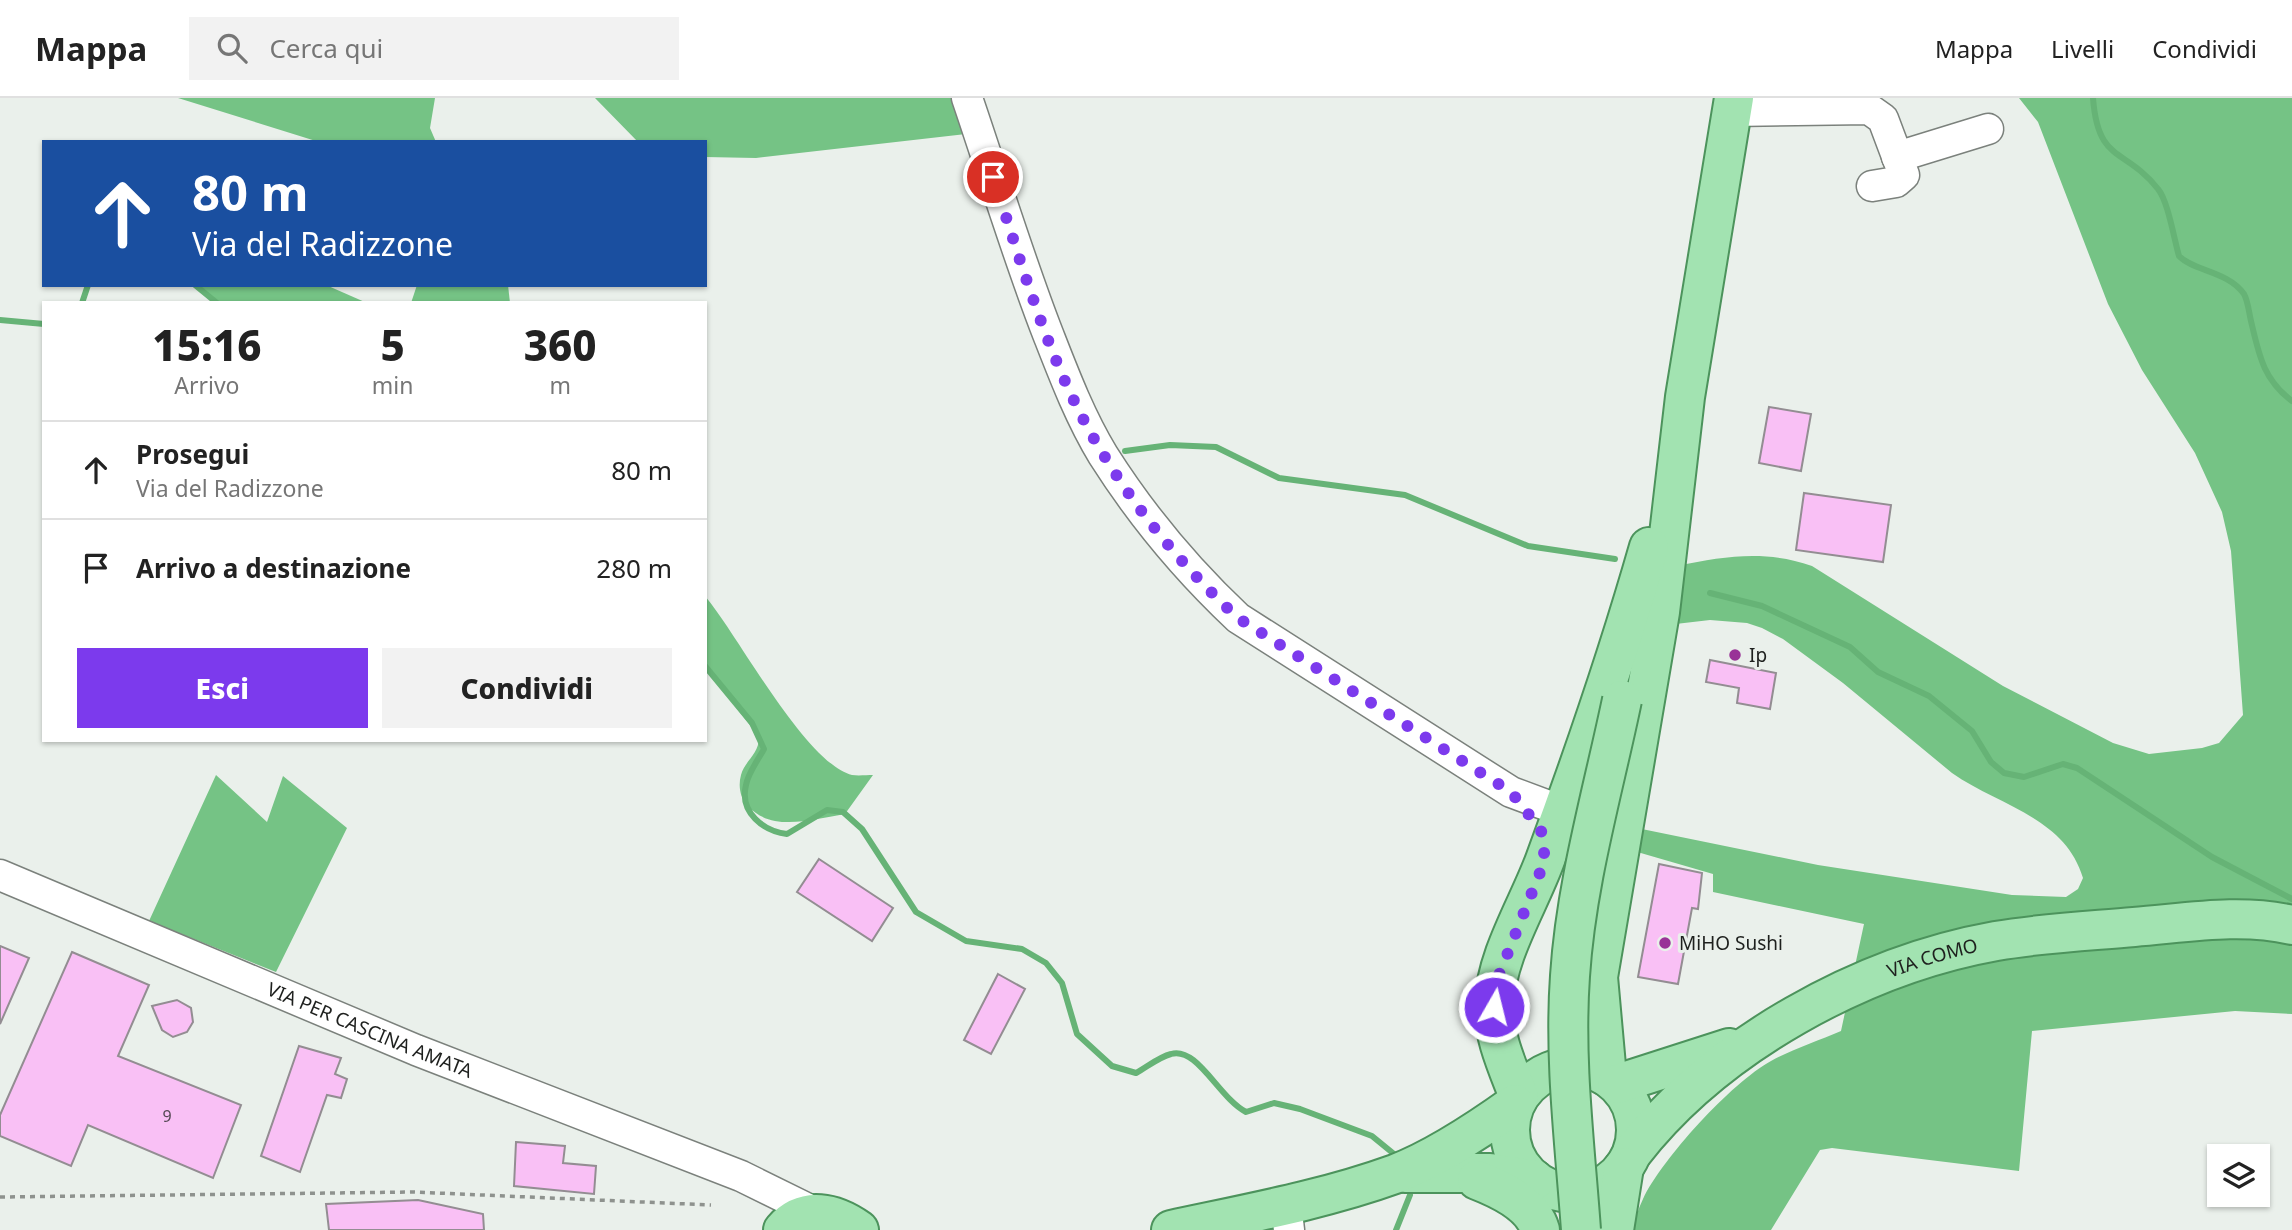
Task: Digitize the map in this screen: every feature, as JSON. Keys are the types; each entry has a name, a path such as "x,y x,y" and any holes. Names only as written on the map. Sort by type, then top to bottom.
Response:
{"main road":[{"path":"1581,1230 1573,1124 1570,975 1583,880 1655,563 1679,440 1733,104"},
{"path":"1555,1230 1539,1182 1520,1163 1513,1149 1510,1130 1517,1101 1496,1025 1494,1007 1497,980 1545,860 1623,638 1679,440"},
{"path":"1612,1080 1602,1024 1598,977 1660,612 1679,440"},
{"name":"VIA COMO","path":"1628,1160 1657,1121 1681,1098 1754,1040 1812,1005 1888,973 1995,941 2235,919 2269,920 2292,925"},
{"path":"1602,1024 1614,1040 1636,1054 1660,1059 1702,1058"},
{"path":"1496,1025 1512,1043 1556,1069"},
{"path":"1612,1080 1702,1058 1754,1040"},
{"path":"1171,1230 1288,1217 1396,1174 1480,1129 1517,1101 1537,1078 1556,1069 1583,1068 1612,1080 1627,1097 1636,1120 1614,1230"},
{"path":"1396,1174 1455,1172 1539,1182 1562,1192 1583,1192 1615,1177 1628,1160"},
{"path":"1455,1172 1498,1188 1536,1217 1540,1230"},
{"path":"783,1230 799,1218 816,1213 844,1219 859,1230"}],"street":[{"path":"967,98 1028,281 1071,392 1102,453 1143,514 1203,586 1238,618 1511,792 1562,811"},
{"path":"1733,104 1869,109 1882,119 1904,175 1896,182 1872,186"},
{"path":"1897,156 1988,129"},
{"path":"1511,792 1541,830 1545,860"},
{"name":"VIA PER CASCINA AMATA","path":"0,875 416,1050 741,1176 816,1213"},
{"name":"VIA PER CASCINA AMATA","path":"741,1176 766,1203 775,1230"}],"path":[{"path":"0,1198 414,1192 711,1205"}],"green space":[{"path":"178,98 435,98 430,128 435,140 313,140"},
{"path":"595,98 953,98 966,134 756,158 707,157 707,140 636,140"},
{"path":"2019,98 2292,98 2292,1014 2235,1011 2032,1031 2019,1171 1832,1148 1820,1150 1771,1230 1632,1230 1652,1182 1681,1144 1718,1104 1771,1061 1841,1031 1864,924 1713,892 1713,874 1627,849 1632,827 1818,865 2012,895 2066,897 2078,889 2083,878 2074,857 2062,840 2046,827 1952,773 1843,683 1783,639 1747,623 1710,620 1667,625 1678,566 1762,556 1812,566 2003,686 2113,743 2149,754 2202,748 2219,743 2243,715 2231,551 2222,512 2195,453 2142,370 2108,304 2038,122"},
{"path":"196,287 331,287 362,301 213,301"},
{"path":"416,287 508,287 510,301 412,301"},
{"path":"707,599 773,696 814,747 834,765 852,775 873,775 845,814 794,822 769,819 745,803 740,792 743,770 757,748 759,737 707,670"},
{"path":"216,775 267,822 283,776 347,828 276,972 149,921"}],"building":[{"path":"1769,407 1811,414 1801,471 1759,463"},
{"path":"1804,493 1891,505 1883,562 1796,550"},
{"path":"1710,660 1776,673 1770,709 1737,703 1739,688 1706,682"},
{"path":"819,859 893,908 872,941 797,892"},
{"name":"MiHO Sushi","path":"1659,864 1702,873 1698,909 1692,908 1678,984 1638,977"},
{"path":"0,946 29,958 0,1024"},
{"path":"72,952 149,985 118,1056 241,1105 213,1178 88,1125 71,1166 0,1136 0,1115"},
{"path":"998,974 1025,989 991,1054 964,1040"},
{"path":"177,1000 191,1008 193,1022 187,1032 173,1037 162,1030 152,1006"},
{"path":"299,1046 341,1058 335,1074 347,1079 341,1098 327,1095 300,1172 261,1156"},
{"path":"516,1142 565,1146 563,1163 596,1166 594,1194 514,1186"},
{"path":"418,1200 483,1214 484,1230 329,1230 326,1204"}],"waterway":[{"path":"2093,98 2096,119 2107,145 2135,166 2162,195 2179,256 2229,280 2244,294 2268,375 2292,401"},
{"path":"83,301 87,287"},
{"path":"197,287 215,301"},
{"path":"0,320 42,324"},
{"path":"1125,451 1170,445 1216,447 1279,478 1405,495 1528,546 1615,559"},
{"path":"1710,593 1762,606 1850,647 1878,672 1929,696 1972,731 1991,762 2004,773 2024,777 2063,764 2077,768 2212,857 2292,899"},
{"path":"707,668 752,723 764,749 749,776 745,795 750,812 762,825 787,834 827,810 843,812 862,829 916,912 966,941 1022,949 1046,963 1062,983 1077,1034 1112,1066 1136,1073 1167,1055 1181,1054 1199,1065 1227,1096 1246,1112 1274,1103 1300,1109 1372,1136 1394,1154"},
{"path":"1396,1230 1410,1195"}],"place":[{"name":"Ip","path":"1735,655"},
{"name":"MiHO Sushi","path":"1665,943"}],"route":[{"path":"993,177 1028,281 1071,392 1102,453 1143,514 1203,586 1238,618 1294,656 1511,792 1534,818 1541,830 1545,860 1504,958 1497,980 1494,1007"}]}
